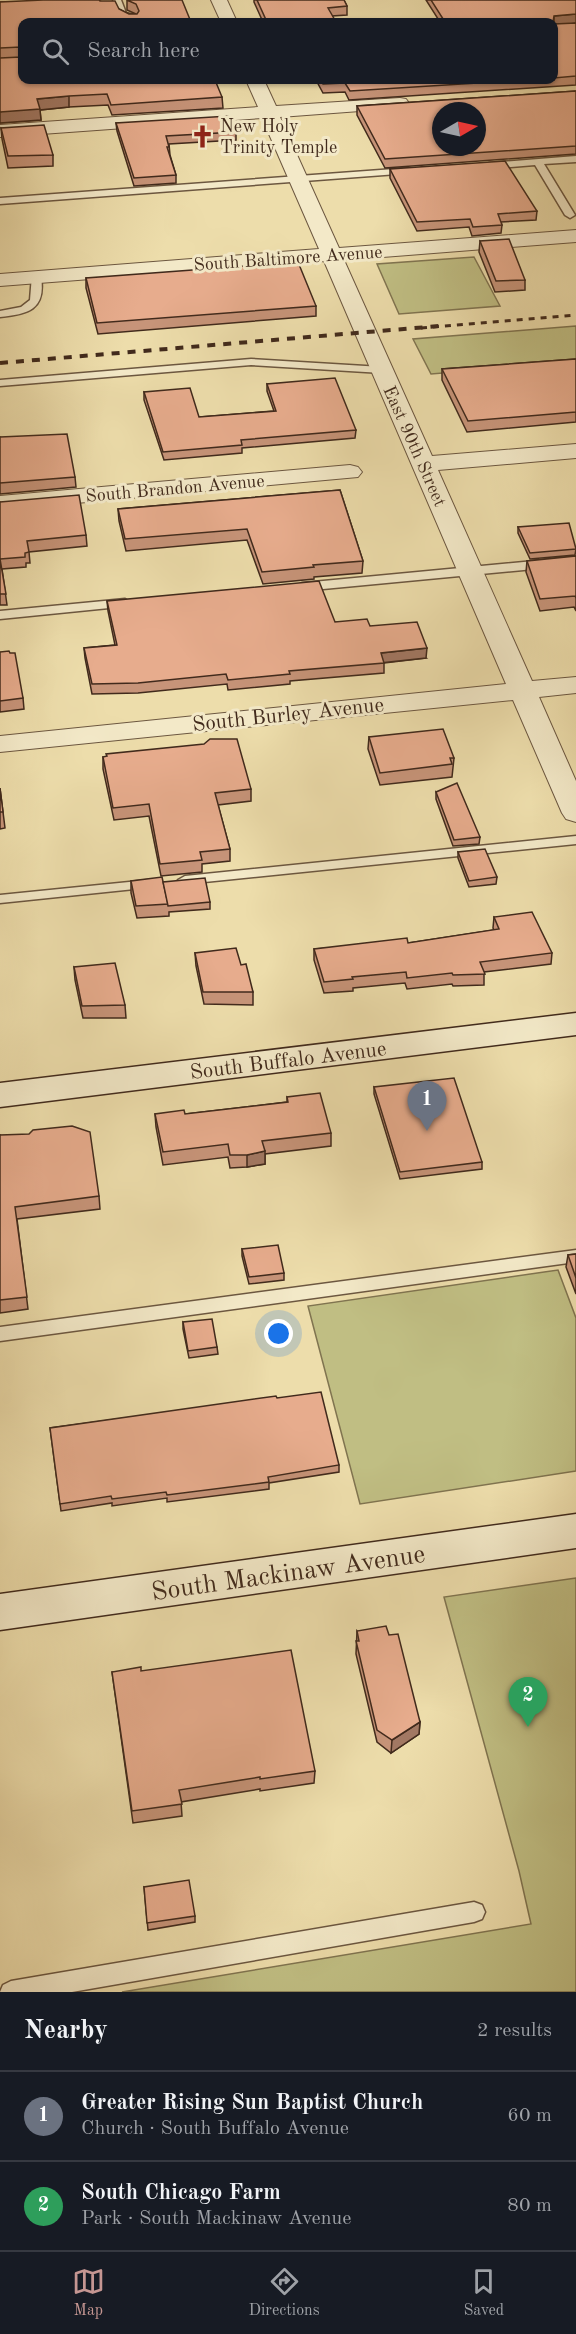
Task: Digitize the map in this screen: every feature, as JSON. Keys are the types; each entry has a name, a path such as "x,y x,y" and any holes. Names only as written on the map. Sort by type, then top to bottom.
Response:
{"street":[{"path":"219,0 227,18"},
{"name":"East 90th Street","path":"257,84 576,813"},
{"path":"0,131 413,103"},
{"name":"South Baltimore Avenue","path":"0,280 576,236"},
{"path":"423,464 576,451"},
{"name":"South Brandon Avenue","path":"0,503 350,472"},
{"name":"South Burley Avenue","path":"0,744 576,685"},
{"name":"South Buffalo Avenue","path":"0,1095 576,1024"},
{"name":"South Mackinaw Avenue","path":"0,1612 576,1531"}],"lane":[{"path":"117,0 123,15 131,18"},
{"path":"480,166 576,159"},
{"path":"538,162 570,215"},
{"path":"0,201 421,170"},
{"path":"0,314 17,313 32,306 39,290 36,277"},
{"path":"0,382 251,362 382,370"},
{"path":"285,588 576,561"},
{"path":"0,615 142,602"},
{"path":"0,899 576,840"},
{"path":"0,1334 576,1257"},
{"path":"11,1992 474,1912"}],"shaded area":[{"path":"474,257 500,306 399,314 377,264"},
{"path":"576,326 576,362 431,374 413,339"},
{"path":"558,1270 576,1318 576,1471 360,1504 308,1306"},
{"path":"576,1578 576,1992 122,1992 531,1924 519,1871 444,1597"}],"building":[{"path":"127,0 182,0 189,18 18,18 18,47 0,48 0,2 115,1 119,9 129,14 137,14 139,11 136,4"},
{"path":"257,0 344,0 347,6 328,8 334,18 265,18"},
{"path":"431,0 576,0 576,14 554,16 554,18 442,18"},
{"path":"576,23 576,76 558,78 558,24"},
{"path":"18,57 18,84 217,84 222,97 111,105 107,94 69,96 37,99 40,109 0,112 0,58"},
{"path":"346,84 462,84 350,91"},
{"path":"576,91 576,146 486,152 486,102 432,102 432,156 385,159 357,106"},
{"path":"229,116 236,132 166,136 176,175 134,178 116,123"},
{"path":"44,125 53,155 8,156 1,128"},
{"path":"505,161 537,211 498,214 502,225 473,227 470,219 417,222 390,169"},
{"path":"509,239 525,280 496,281 480,241"},
{"path":"298,262 316,306 97,323 86,278"},
{"path":"576,359 576,412 468,421 442,369"},
{"path":"335,378 356,430 241,440 242,445 163,452 144,392 190,388 199,417 276,411 267,384"},
{"path":"67,434 75,477 0,483 0,437"},
{"path":"340,490 363,561 262,572 247,529 125,539 118,509"},
{"path":"79,495 86,535 27,541 29,552 25,553 25,557 0,559 0,502"},
{"path":"569,523 576,549 530,553 518,527"},
{"path":"576,556 576,598 575,596 540,599 527,561"},
{"path":"0,559 6,594 0,594"},
{"path":"319,581 335,622 367,619 370,626 417,622 427,648 381,653 384,663 289,671 290,674 228,680 226,674 138,683 92,684 84,648 117,645 107,601"},
{"path":"0,652 15,653 23,698 0,701"},
{"path":"443,729 454,758 450,758 452,764 380,773 369,737"},
{"path":"210,739 237,739 251,789 215,793 230,849 200,852 202,860 160,864 149,804 113,808 103,757 107,756 106,754 204,744"},
{"path":"457,783 480,837 454,840 436,792"},
{"path":"0,788 3,812 0,812"},
{"path":"485,849 497,877 469,881 458,852"},
{"path":"162,877 168,904 136,906 131,881"},
{"path":"205,878 210,902 168,906 163,882"},
{"path":"532,912 552,953 480,962 485,974 453,975 452,973 407,978 406,972 324,982 314,949 407,938 408,943 499,929 494,917"},
{"path":"236,948 241,965 246,964 253,992 203,992 195,953"},
{"path":"115,963 125,1005 82,1006 74,967"},
{"path":"454,1078 482,1162 400,1172 374,1087"},
{"path":"320,1093 331,1133 262,1141 265,1151 247,1155 230,1155 228,1144 163,1152 155,1114 184,1110 185,1114 288,1102 287,1097"},
{"path":"72,1126 90,1132 99,1196 15,1207 27,1297 0,1300 0,1135 29,1134 33,1130"},
{"path":"278,1245 284,1273 249,1277 242,1249"},
{"path":"576,1254 576,1278 568,1255"},
{"path":"212,1319 217,1347 188,1351 183,1322"},
{"path":"321,1392 339,1465 268,1477 269,1482 167,1495 166,1492 112,1499 111,1496 60,1504 50,1428 276,1396 277,1398"},
{"path":"386,1626 389,1635 398,1634 420,1722 392,1740 377,1730 356,1641 359,1641 357,1631"},
{"path":"291,1650 315,1771 179,1790 182,1804 132,1811 112,1672 141,1667 141,1671"},
{"path":"189,1880 195,1916 147,1923 144,1887"}],"railway":[{"path":"421,328 576,315"},
{"path":"0,363 439,326"}],"place":[{"name":"New Holy Trinity Temple","path":"202,136"},
{"name":"Greater Rising Sun Baptist Church","path":"427,1131"},
{"name":"South Chicago Farm","path":"528,1727"}]}
